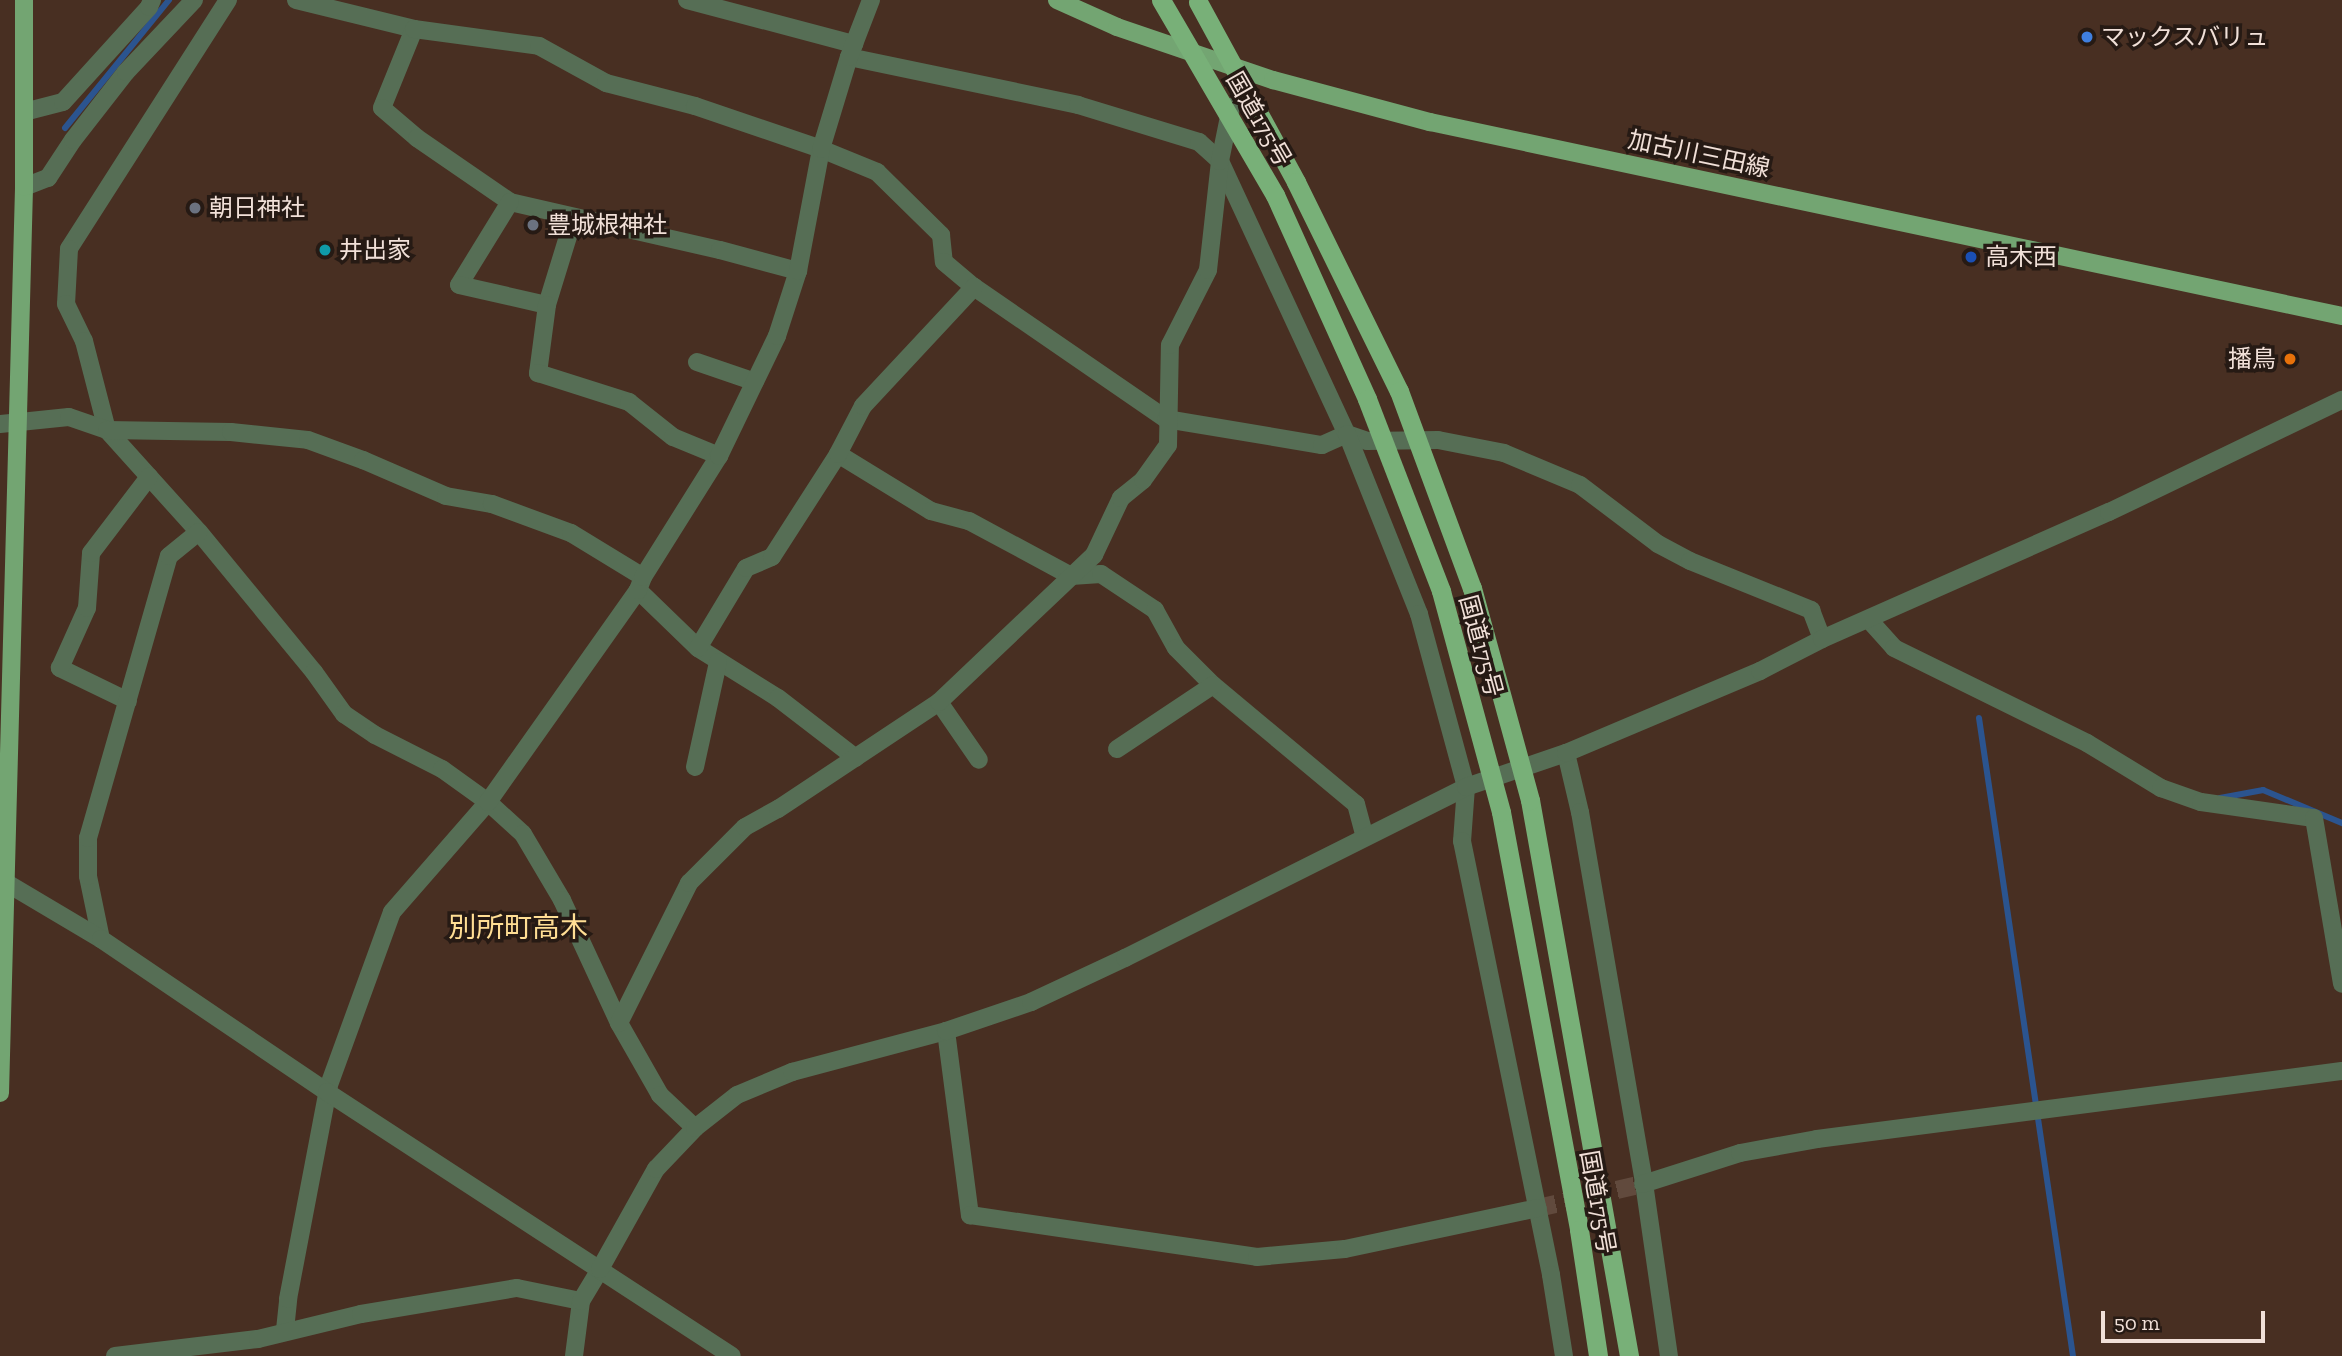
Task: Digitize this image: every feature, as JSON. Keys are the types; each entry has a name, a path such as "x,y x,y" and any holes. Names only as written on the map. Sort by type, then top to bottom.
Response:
{"highway":[{"name":"国道175号","path":"1161,0 1275,195 1367,399 1441,591 1501,812 1579,1230 1598,1356"},
{"name":"国道175号","path":"1198,1 1296,182 1399,391 1472,588 1530,800 1629,1356"}],"main road":[{"path":"0,1093 8,422 24,187 24,0"},
{"name":"加古川三田線","path":"1057,0 1117,27 1273,80 1430,122 2342,316"}],"street":[{"path":"23,111 64,102 149,7 152,0"},
{"path":"24,187 48,178 72,140 126,72 194,0"},
{"path":"228,0 69,249 66,304 84,341 107,429 199,532 344,714 375,736 442,769 488,802 523,834 562,900 619,1023 660,1095 695,1128"},
{"path":"296,0 414,29 539,46 606,83 695,106 821,149 877,172 941,235 944,262 974,287 1166,419 1322,445 1347,434 1367,441 1438,440 1504,453 1580,485 1658,544 1690,561 1811,610 1822,639"},
{"path":"687,0 851,51 1078,105 1199,142 1220,162 1347,434 1419,614 1466,787 1462,841 1538,1208 1564,1356"},
{"path":"285,1330 288,1300 327,1091 392,912 488,802 641,583 719,456 776,336 799,271 821,149 851,51 871,0"},
{"path":"414,29 382,108 416,138 510,202 799,271"},
{"path":"619,1023 689,883 745,827 778,809 939,702 1094,555 1121,498 1143,480 1168,444 1166,419 1170,345 1208,270 1220,162 1232,104"},
{"path":"510,202 459,285 547,305"},
{"path":"574,217 547,305 538,373 629,402 673,437 719,456"},
{"path":"698,648 746,568 772,557 838,454 863,406 974,287"},
{"path":"696,362 755,382"},
{"path":"574,1356 581,1301 656,1169 695,1128 737,1095 792,1072 946,1031 1031,1002 1125,958 1466,787 1566,753 1760,671 1822,639 1870,621 2109,512 2342,400"},
{"path":"8,422 69,417 107,429 231,432 308,440 363,460 446,496 492,504 571,533 641,583 698,648 778,698 856,758"},
{"path":"838,454 931,511 969,521 1071,576 1101,574 1155,610 1176,648 1213,685 1356,804 1365,837"},
{"path":"128,701 60,668 87,608 91,552 149,477"},
{"path":"101,939 88,876 88,838 169,556 199,532"},
{"path":"1870,621 1894,648 2087,743 2161,788 2201,802 2314,818 2342,984"},
{"path":"695,767 718,662"},
{"path":"1117,749 1213,685"},
{"path":"939,702 979,760"},
{"path":"1566,753 1580,812 1644,1184 1669,1356"},
{"path":"2,880 101,939 327,1091 732,1356"},
{"path":"946,1031 970,1215 1257,1257 1345,1249 1538,1208"},
{"path":"1644,1184 1740,1153 1817,1139 2342,1071"},
{"path":"115,1356 258,1339 285,1330 517,1289 581,1301"}],"waterway":[{"path":"65,128 169,0"},
{"path":"1979,718 2073,1356"},
{"path":"2220,798 2263,790 2342,823"}],"tunnel":[{"path":"1538,1208 1643,1184"}],"place":[{"name":"マックスバリュ","path":"2087,37"},
{"name":"朝日神社","path":"195,208"},
{"name":"豊城根神社","path":"533,225"},
{"name":"井出家","path":"325,250"},
{"name":"高木西","path":"1971,257"},
{"name":"播鳥","path":"2290,359"}],"district":[{"name":"別所町高木","path":"518,928"}]}
